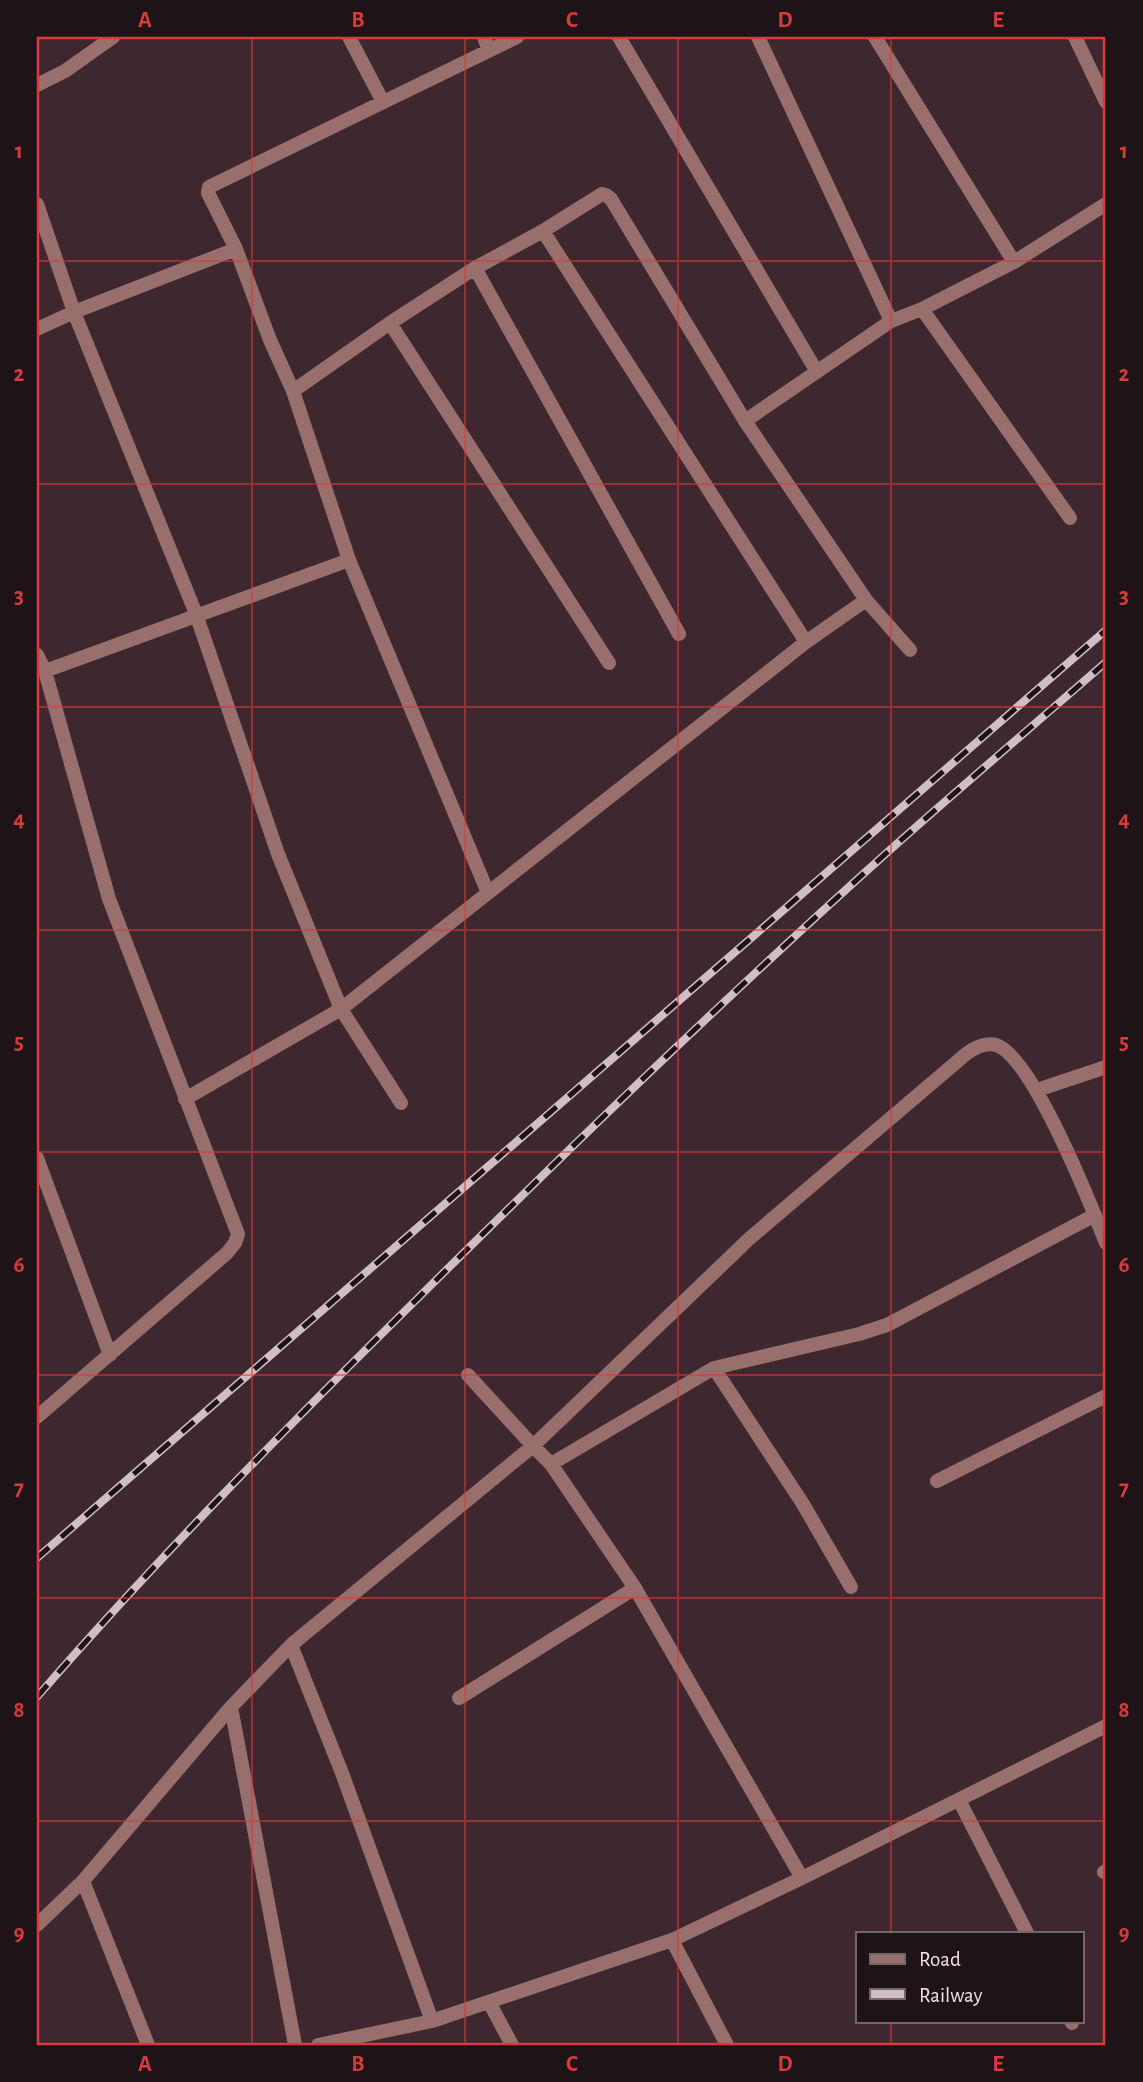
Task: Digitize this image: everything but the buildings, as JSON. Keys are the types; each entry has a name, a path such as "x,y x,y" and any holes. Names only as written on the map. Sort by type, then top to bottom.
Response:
{"street":[{"path":"37,85 65,71 113,37"},
{"path":"349,37 383,102"},
{"path":"488,893 349,560 293,391 270,340 236,249 208,193 209,187 383,102 486,44 517,37"},
{"path":"619,37 817,372"},
{"path":"758,37 891,321"},
{"path":"875,37 1014,262"},
{"path":"1075,37 1106,102"},
{"path":"293,391 475,268 543,231 602,194 607,194 745,421 866,600 910,650"},
{"path":"37,204 74,312 196,614 278,854 341,1009 401,1103"},
{"path":"745,421 891,321 922,309 1014,262 1106,204"},
{"path":"543,231 806,642"},
{"path":"37,329 236,249"},
{"path":"475,268 680,634"},
{"path":"922,309 1070,518"},
{"path":"390,323 609,663"},
{"path":"45,671 349,560"},
{"path":"185,1099 341,1009 806,642 866,600"},
{"path":"37,655 45,671 109,899 238,1234 227,1253 37,1417"},
{"path":"37,1925 83,1881 232,1707 291,1645 533,1446 750,1238 966,1054 984,1045 995,1045 1009,1052 1037,1090 1106,1243"},
{"path":"1037,1090 1106,1067"},
{"path":"37,1158 110,1354"},
{"path":"551,1465 714,1367 859,1334 887,1325 1095,1215"},
{"path":"714,1367 803,1504 851,1587"},
{"path":"468,1375 551,1465 635,1588 802,1878"},
{"path":"937,1481 1106,1396"},
{"path":"459,1698 635,1588"},
{"path":"291,1645 342,1773 432,2021"},
{"path":"232,1707 295,2045"},
{"path":"318,2045 371,2040 672,1940 1106,1726"},
{"path":"959,1800 1026,1932"},
{"path":"83,1881 148,2045"},
{"path":"672,1940 727,2045"},
{"path":"488,2001 512,2045"}],"railway":[{"path":"37,1558 1106,630"},
{"path":"37,1697 128,1595 269,1447 591,1129 830,904 1106,662"}]}
